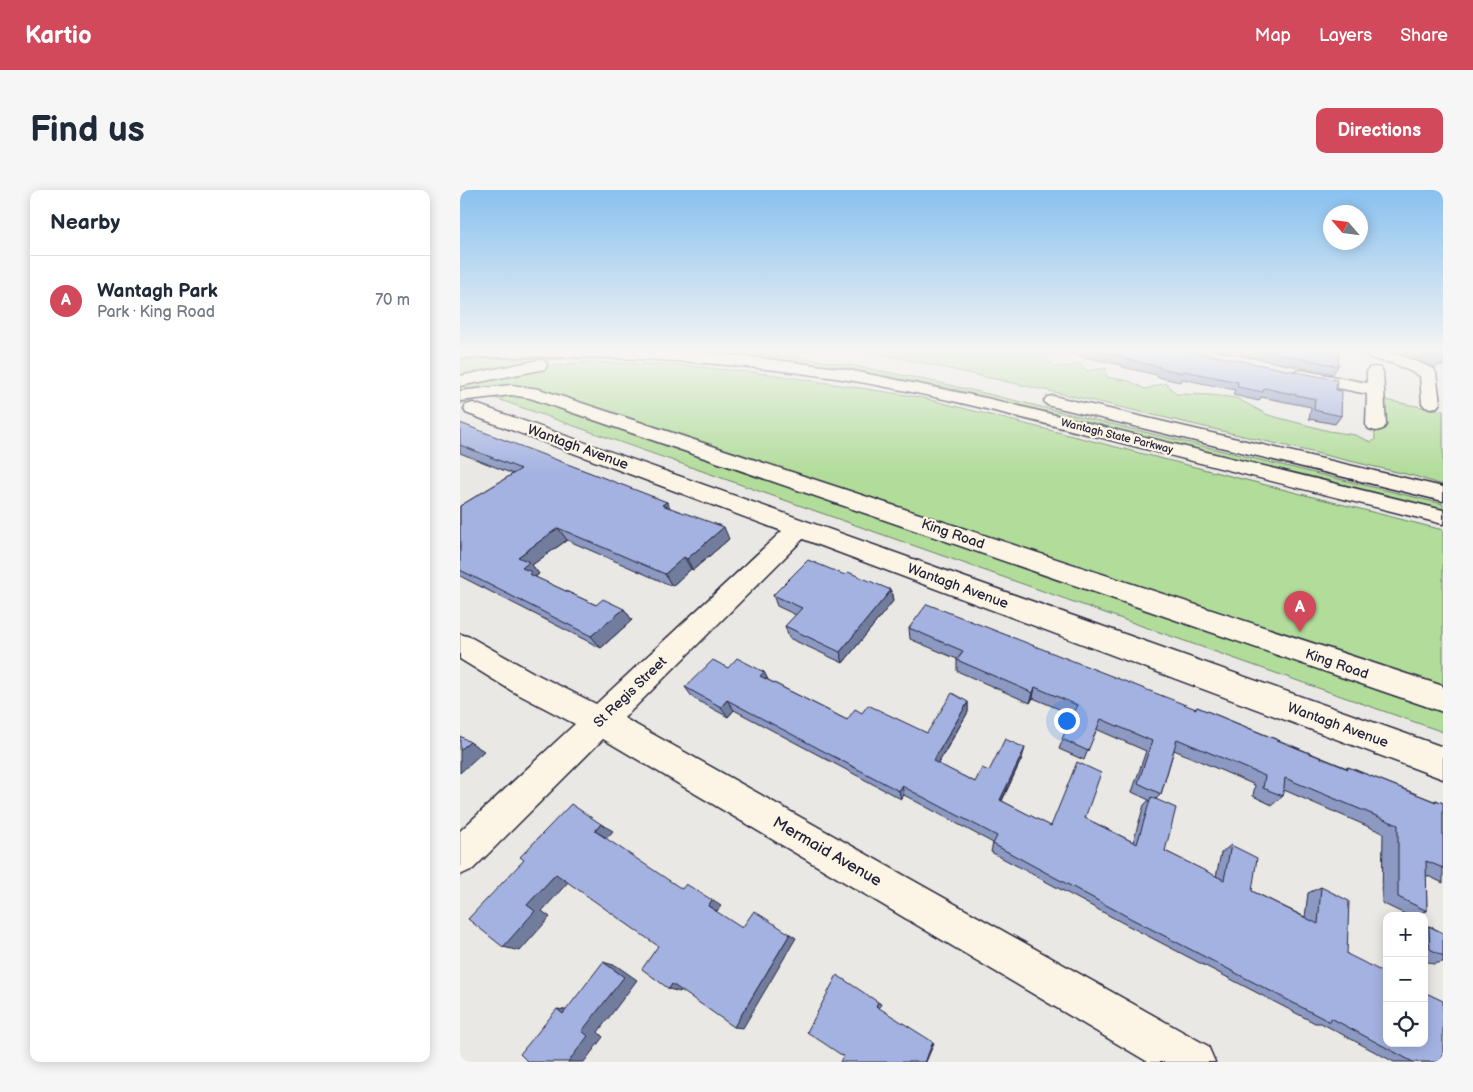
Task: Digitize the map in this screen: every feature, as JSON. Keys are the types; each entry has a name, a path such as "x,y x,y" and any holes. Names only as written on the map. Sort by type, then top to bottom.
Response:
{"main road":[{"name":"King Road","path":"466,402 484,392 502,391"},
{"name":"King Road","path":"516,391 534,393 1443,699"},
{"name":"Wantagh State Parkway","path":"929,391 1443,517"},
{"path":"1375,391 1376,425"},
{"path":"1431,403 1433,391"},
{"name":"Wantagh State Parkway","path":"1034,396 1443,494"},
{"name":"Wantagh Avenue","path":"466,402 800,528 1443,763"},
{"name":"St Regis Street","path":"460,856 800,528"},
{"name":"Mermaid Avenue","path":"460,645 523,682 600,721 1192,1062"}],"green space":[{"path":"460,391 878,391 919,397 1443,530 1443,732 489,396 460,404"},
{"path":"960,391 980,392 1443,504 1443,510"},
{"path":"1048,391 1173,391 1176,394 1236,398 1268,415 1329,431 1355,435 1371,442 1375,440 1374,398 1443,411 1443,485 1414,476"}],"building":[{"path":"1276,391 1342,391 1341,416 1314,410 1315,399"},
{"path":"460,423 667,502 662,505 724,527 687,559 684,557 665,574 558,528 518,557 529,562 522,568 532,572 529,574 596,605 603,599 624,609 591,636 460,570 460,506 521,469 460,445"},
{"path":"808,560 845,575 848,572 891,590 840,652 785,626 802,608 773,595"},
{"path":"927,604 1196,709 1197,707 1348,769 1348,767 1436,802 1436,800 1443,803 1443,868 1426,861 1427,911 1398,897 1398,825 1285,778 1283,796 1263,788 1265,776 1177,739 1161,794 1138,783 1152,741 1101,719 1088,751 1062,739 1077,705 1035,687 1033,693 957,660 963,651 909,628"},
{"path":"737,658 764,672 760,676 847,720 855,709 862,713 868,705 927,733 952,693 968,702 933,761 975,782 982,768 989,771 1005,739 1025,748 1000,800 1051,826 1077,762 1101,773 1085,818 1137,844 1151,797 1176,808 1165,851 1224,880 1231,845 1257,858 1252,891 1318,924 1321,887 1349,901 1347,954 1383,972 1383,1046 1331,1018 1330,1022 993,844 997,836 902,786 899,791 727,700 721,707 685,687 713,660 728,668"},
{"path":"460,736 470,742 460,750"},
{"path":"571,804 601,824 595,831 682,889 686,884 712,900 708,906 742,928 754,911 790,934 734,1027 672,984 669,989 642,969 658,946 556,874 527,905 535,911 503,947 468,919 524,860 520,857"},
{"path":"1429,926 1443,933 1443,956 1430,949"},
{"path":"603,962 624,977 582,1031 588,1036 568,1062 528,1062 520,1054 557,1009 563,1014"},
{"path":"837,975 878,1002 876,1006 933,1042 925,1062 840,1062 843,1056 807,1032"},
{"path":"1428,994 1443,1001 1443,1062 1413,1062 1385,1047 1428,1047"}],"place":[{"name":"Wantagh Park","path":"1300,632"}]}
